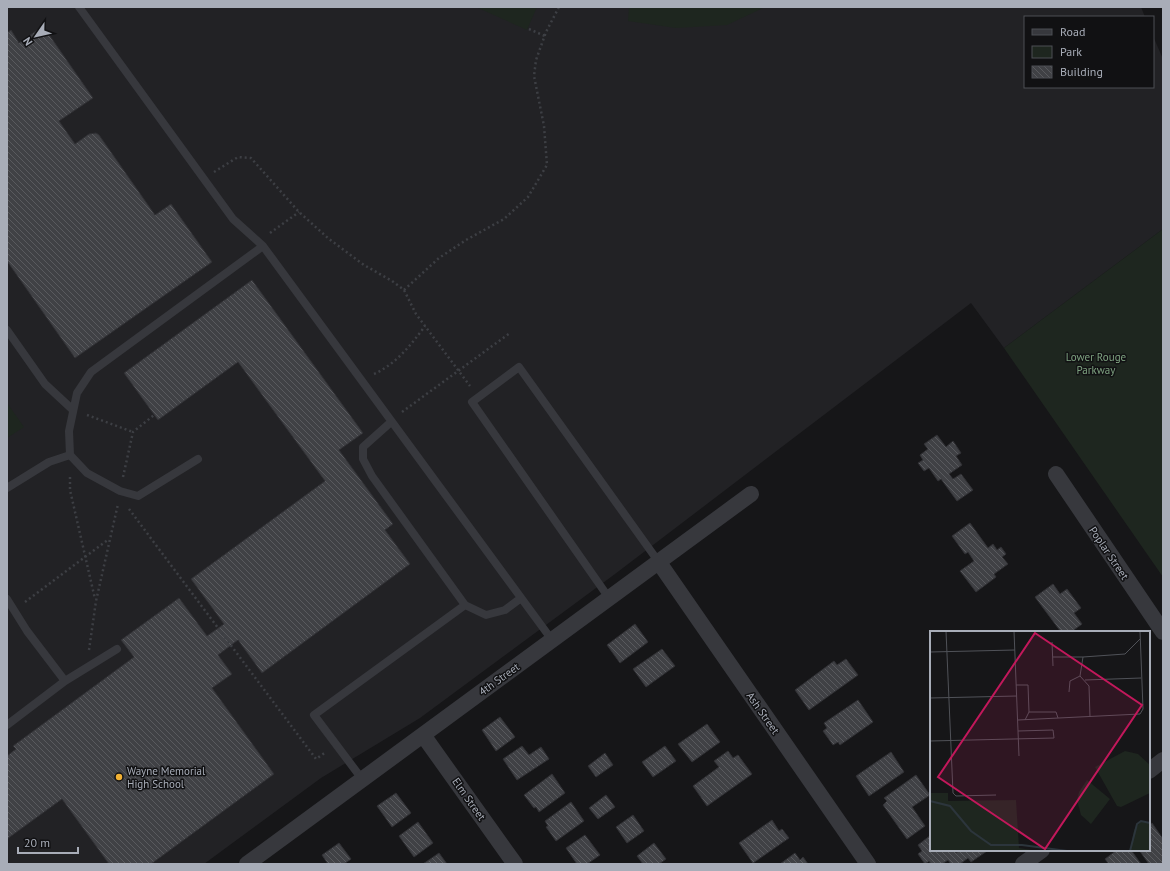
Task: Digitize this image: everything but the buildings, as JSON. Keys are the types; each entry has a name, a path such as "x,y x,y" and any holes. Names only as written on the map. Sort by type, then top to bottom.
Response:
{"street":[{"name":"Poplar Street","path":"1056,474 1163,632"},
{"name":"4th Street","path":"246,864 751,494"},
{"name":"Ash Street","path":"658,561 868,864"},
{"name":"Elm Street","path":"423,735 514,864"},
{"path":"1150,770 1163,760"},
{"path":"1023,864 1041,851"}],"lane":[{"path":"79,7 233,219 261,244 552,640"},
{"path":"198,459 138,496 120,491 88,473 70,455 69,431 77,393 91,372 261,244"},
{"path":"7,330 45,384 73,410"},
{"path":"609,598 472,402 519,368 658,561"},
{"path":"391,421 363,447 363,459 372,476 465,605 486,615 505,610 520,598"},
{"path":"7,488 49,462 70,455"},
{"path":"7,599 27,631 65,681"},
{"path":"362,780 314,715 465,605"},
{"path":"7,725 65,681 117,649"}],"path":[{"path":"404,290 439,258 466,240 504,219 528,197 547,165 544,126 534,76 536,60 545,36 559,7"},
{"path":"529,29 545,36"},
{"path":"204,179 238,157 251,158 299,212 329,239 404,290 416,314 478,398"},
{"path":"261,244 299,212"},
{"path":"361,380 382,371 403,354 425,326"},
{"path":"391,421 510,333"},
{"path":"73,410 133,432"},
{"path":"86,668 96,601 133,432 154,415"},
{"path":"70,455 70,490 96,601"},
{"path":"120,491 126,505 316,759 336,744"},
{"path":"14,610 110,539"}],"shaded area":[{"path":"7,7 1141,7 1145,16 1024,16 1024,88 1154,88 1154,38 1163,59 1163,229 1004,348 971,303 615,574 420,718 321,778 204,864 7,864"}],"green space":[{"path":"476,7 537,7 527,30"},
{"path":"629,7 765,7 727,25 676,28 628,21"},
{"name":"Lower Rouge Parkway","path":"1163,229 1163,577 1004,348"},
{"path":"7,403 24,427 7,438"}],"place":[{"name":"Wayne Memorial High School","path":"119,777"}]}
